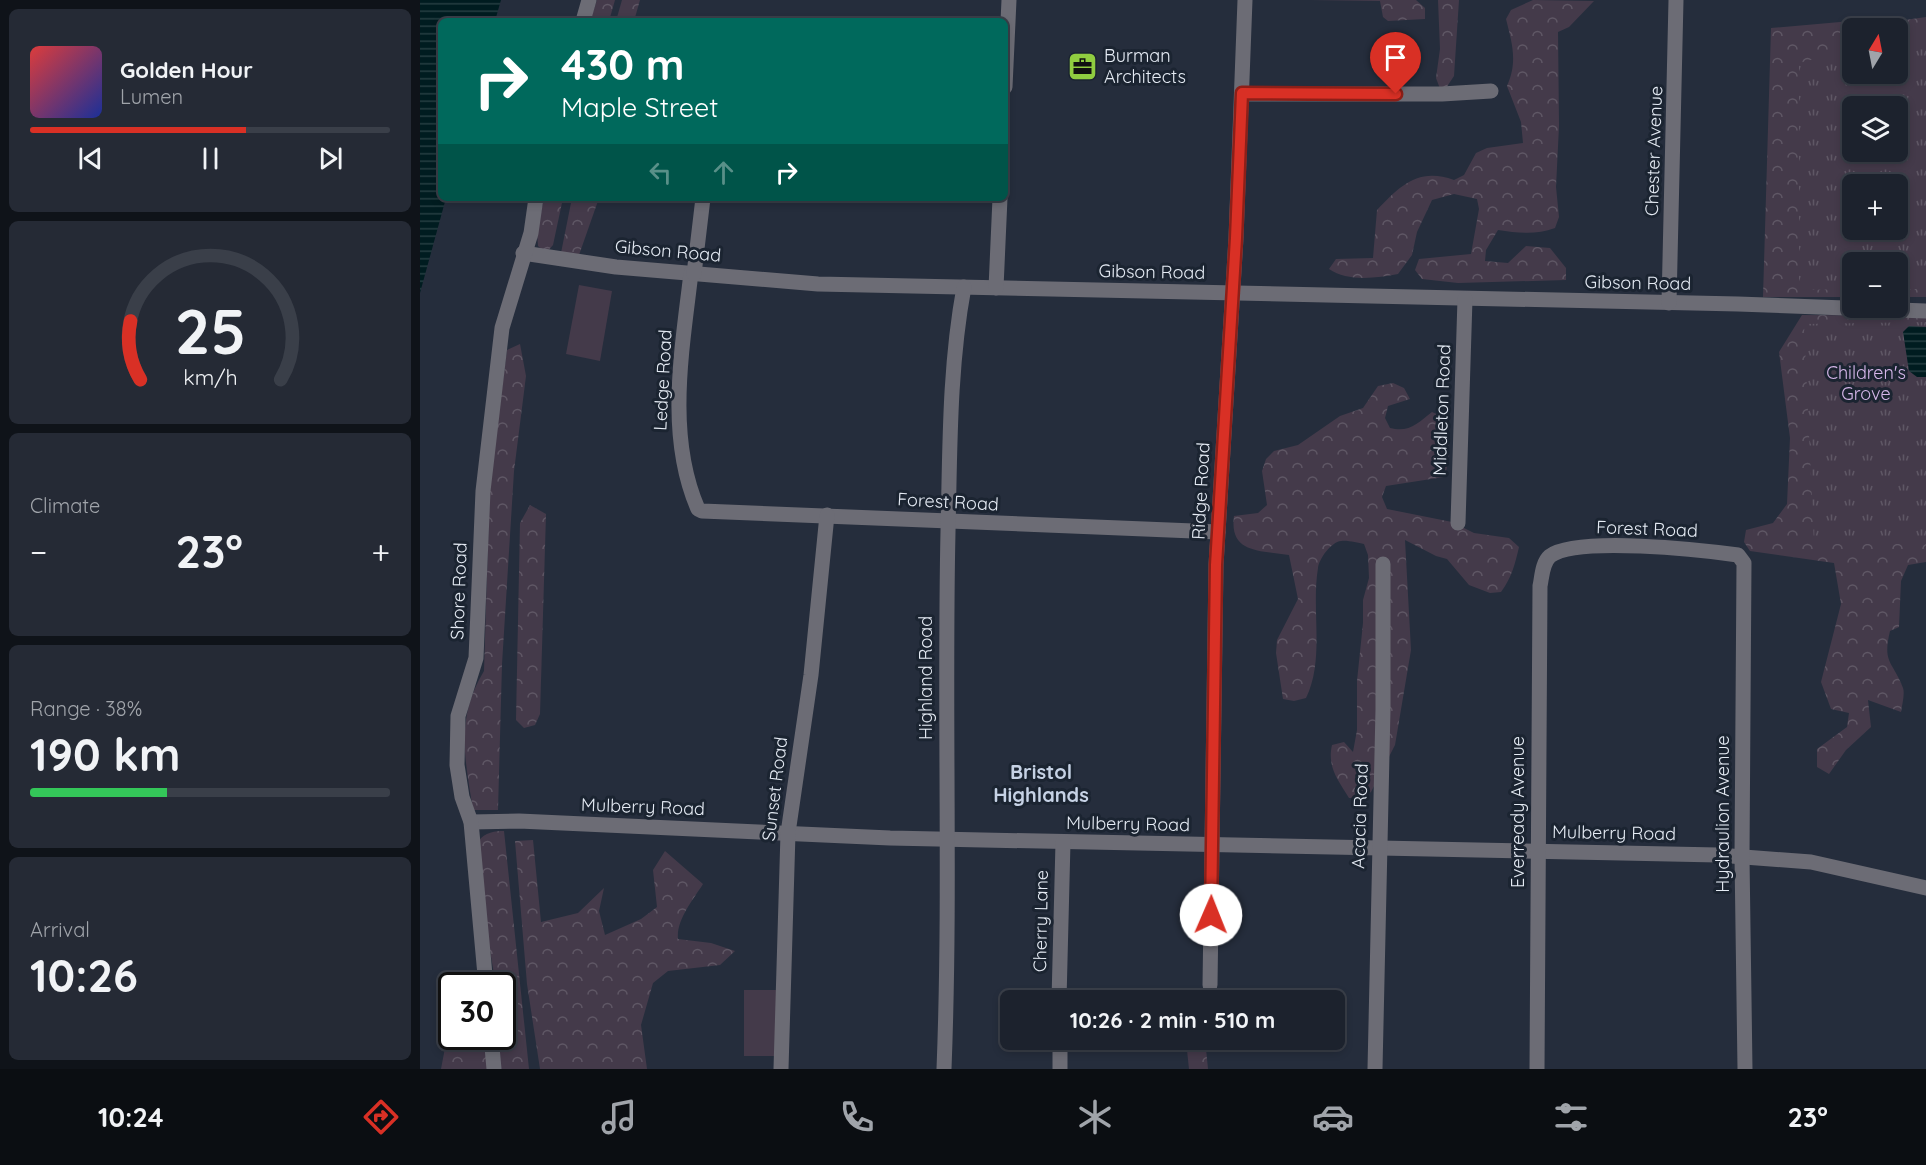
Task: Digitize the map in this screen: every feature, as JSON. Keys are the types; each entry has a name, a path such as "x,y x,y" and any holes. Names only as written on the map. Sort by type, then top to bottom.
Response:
{"street":[{"path":"584,18 589,0"},
{"path":"1008,22 1009,0"},
{"name":"Ridge Road","path":"1210,985 1212,707 1218,532 1233,294 1245,0"},
{"name":"Chester Avenue","path":"1669,303 1676,0"},
{"path":"1242,93 1430,94 1491,91"},
{"name":"Shore Road","path":"485,972 471,822 462,797 457,765 458,716 476,658 483,491 500,339 507,302 531,233 536,201"},
{"name":"Ledge Road","path":"690,488 681,449 680,391 692,273 704,201"},
{"path":"996,288 1000,201"},
{"name":"Gibson Road","path":"523,253 616,267 818,284 1926,311"},
{"name":"Highland Road","path":"944,1069 947,988 945,683 948,522 953,359 964,287"},
{"name":"Middleton Road","path":"1458,523 1465,299"},
{"name":"Forest Road","path":"690,488 698,509 702,511 1218,532"},
{"name":"Sunset Road","path":"781,1069 788,833 811,675 827,515"},
{"name":"Forest Road","path":"1550,556 1572,548 1598,545 1714,552 1738,555 1742,559"},
{"name":"Everready Avenue","path":"1537,1069 1540,586 1544,567 1550,556"},
{"name":"Hydraulion Avenue","path":"1742,559 1746,581 1742,857 1745,1069"},
{"name":"Acacia Road","path":"1375,1069 1378,849 1383,708 1383,564"},
{"name":"Mulberry Road","path":"471,822 519,821 946,840 1742,857 1810,862 1926,888"},
{"name":"Cherry Lane","path":"1059,990 1063,842"},
{"path":"492,1050 494,1069"},
{"path":"1060,1050 1060,1069"}],"green space":[{"path":"597,0 615,0 610,18 591,18"},
{"path":"622,0 640,0 635,18 617,18"},
{"path":"1311,0 1416,0 1425,8 1425,19 1388,21 1383,17 1380,1"},
{"path":"1438,0 1459,0 1454,76 1442,94 1436,78 1440,49"},
{"path":"1533,0 1594,1 1569,27 1558,32 1559,126 1556,187 1559,217 1555,228 1541,232 1498,230 1486,250 1485,261 1508,263 1526,246 1550,248 1566,268 1566,280 1458,283 1422,279 1415,270 1419,259 1471,254 1479,209 1477,199 1454,194 1432,200 1417,232 1412,255 1398,274 1372,278 1353,277 1329,269 1336,259 1373,258 1377,210 1394,193 1411,181 1430,176 1454,180 1464,175 1476,153 1487,148 1523,143 1521,122 1507,86 1513,61 1512,44 1506,19 1511,10"},
{"path":"1926,17 1926,297 1908,297 1908,252 1842,252 1842,297 1763,297 1771,28 1842,22 1842,84 1908,84 1908,20"},
{"path":"1926,30 1926,289 1908,289 1908,252 1842,252 1842,289 1799,290 1799,63 1842,52 1842,84 1908,84 1908,34"},
{"path":"543,201 562,201 553,245 546,253 538,246 537,232"},
{"path":"571,201 598,201 579,255 561,253"},
{"path":"579,285 612,291 600,361 566,354"},
{"path":"1802,315 1842,315 1842,318 1926,316 1926,562 1908,565 1901,581 1899,627 1890,631 1887,650 1890,662 1903,688 1901,712 1868,700 1871,727 1846,750 1829,774 1817,767 1817,749 1847,727 1849,713 1831,709 1821,682 1841,604 1834,563 1750,551 1744,542 1746,530 1773,523 1787,504 1790,438 1779,352"},
{"name":"Children's Grove","path":"1926,322 1926,544 1814,544 1804,324"},
{"path":"520,344 526,376 514,471 502,664 498,810 473,810 465,756 465,739 469,706 484,671 490,480 507,350"},
{"path":"1393,383 1404,388 1410,399 1388,406 1385,418 1390,428 1408,428 1432,412 1443,417 1448,432 1449,455 1444,477 1386,486 1382,497 1387,509 1452,522 1474,533 1509,538 1519,547 1513,570 1505,586 1501,592 1490,593 1469,585 1447,559 1436,556 1405,540 1411,650 1395,745 1371,792 1361,798 1349,798 1332,767 1331,753 1332,745 1344,742 1353,752 1357,730 1357,681 1363,600 1369,578 1368,555 1364,544 1337,542 1321,560 1316,584 1316,651 1312,683 1306,698 1294,701 1283,699 1276,653 1277,640 1298,599 1289,555 1249,548 1242,544 1234,528 1234,516 1258,513 1267,505 1262,471 1266,459 1274,451 1298,445 1340,416 1363,408 1378,386"},
{"path":"530,505 546,514 540,714 535,725 524,728 516,720 520,523"},
{"path":"504,831 529,1069 441,1069 445,1050 516,1050 516,972 494,972 476,869 476,852 479,841 487,834"},
{"path":"533,840 541,922 578,913 604,888 599,911 605,935 641,919 657,907 653,870 665,851 703,884 682,917 678,939 711,943 735,951 720,965 668,971 653,983 641,1025 647,1069 540,1069 527,984 515,841"},
{"path":"744,990 776,990 776,1056 744,1056"},
{"path":"1187,1050 1206,1050 1208,1069 1189,1069"}],"shaded area":[{"path":"420,0 501,0 496,18 438,18 438,201 445,201 420,293"},
{"path":"1909,326 1926,327 1926,377 1917,377 1909,371 1903,332"}],"place":[{"name":"Burman Architects","path":"1083,66"}],"district":[{"name":"Bristol Highlands","path":"1041,784"}],"route":[{"path":"1211,915 1212,707 1216,565 1236,238 1242,93 1396,94"}]}
